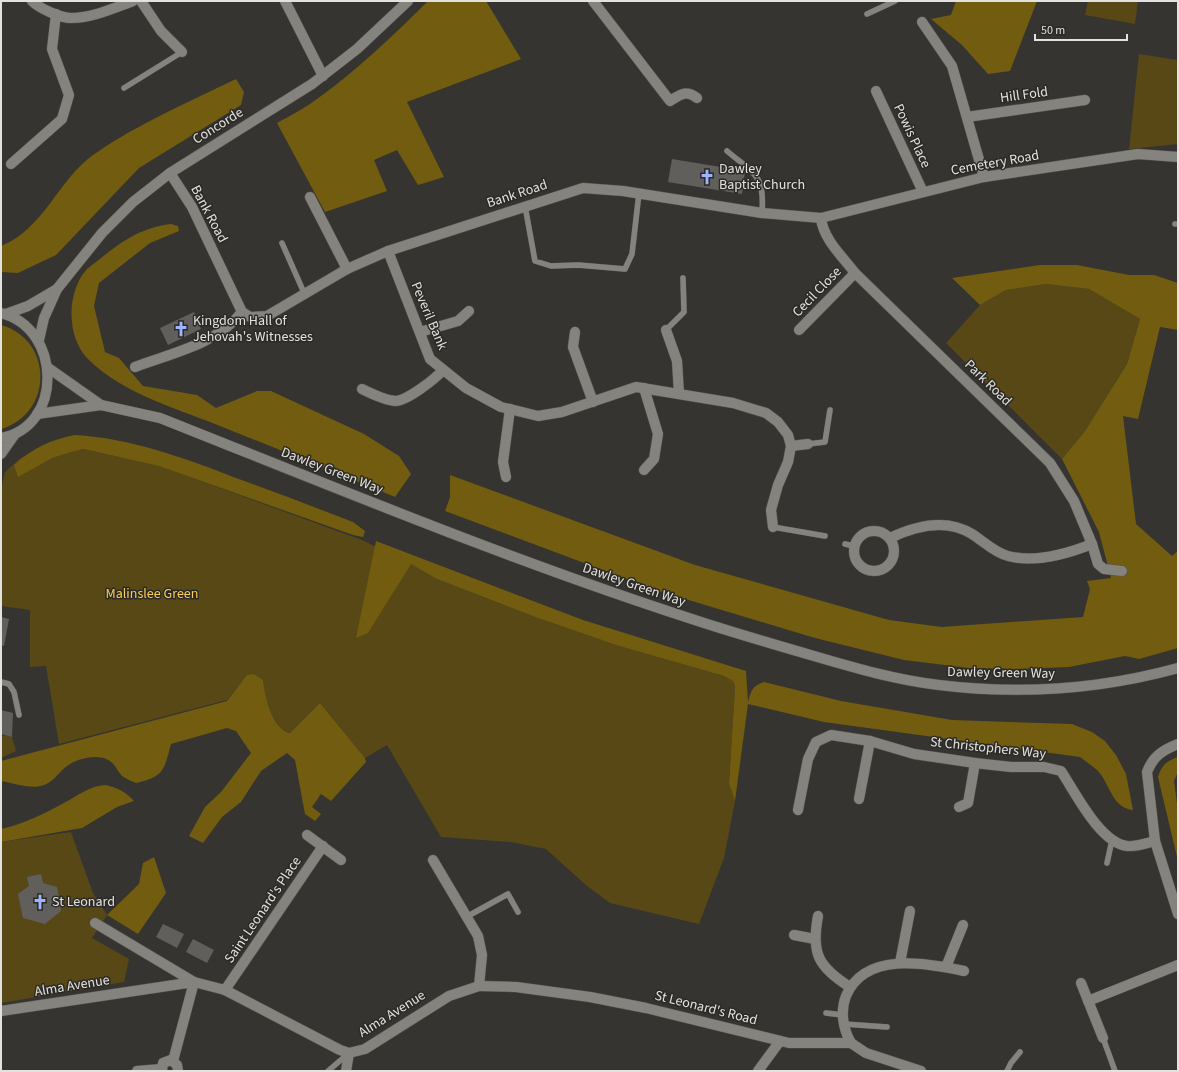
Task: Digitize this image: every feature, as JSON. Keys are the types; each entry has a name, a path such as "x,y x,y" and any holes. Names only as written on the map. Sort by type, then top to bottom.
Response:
{"street":[{"path":"32,1 39,8 70,18 102,12 133,1"},
{"path":"141,1 161,31 182,52"},
{"path":"285,1 323,76"},
{"name":"Concorde","path":"39,340 44,318 57,289 102,233 133,202 170,173 323,76 357,49 408,1"},
{"path":"593,1 670,101 686,93 697,98"},
{"path":"12,164 62,119 69,95 52,49 56,14"},
{"path":"922,22 952,66 984,177"},
{"name":"Powis Place","path":"876,91 923,192"},
{"name":"Hill Fold","path":"967,116 1085,100"},
{"name":"Cemetery Road","path":"821,218 984,177 1138,154 1178,157"},
{"name":"Bank Road","path":"170,173 192,207 242,312 250,317 267,316 347,269 388,250 583,188 639,193 762,213 821,218"},
{"path":"310,197 347,269"},
{"name":"Park Road","path":"821,218 821,225 829,239 855,273 1050,463 1074,501 1100,567 1122,572"},
{"name":"Peveril Bank","path":"388,250 430,359 466,388 501,407 538,416 562,412 636,387 644,388 733,403 766,413 778,422 788,435 791,446"},
{"name":"Cecil Close","path":"799,330 855,273"},
{"name":"Concorde","path":"4,314 28,306 57,289"},
{"path":"420,332 458,321 470,311"},
{"path":"135,367 216,337 242,312"},
{"path":"1,454 15,434 29,424 37,414 46,393 47,367 39,340 26,326 4,314"},
{"path":"666,330 677,361 679,394"},
{"path":"575,332 573,347 593,402"},
{"name":"Dawley Green Way","path":"47,367 101,405"},
{"path":"362,389 380,397 395,401 401,400 427,384 443,370"},
{"path":"644,388 658,434 654,459 644,470"},
{"name":"Dawley Green Way","path":"37,414 101,405 160,418 512,556 629,599 735,633 860,670 937,685 984,689 1024,689 1067,688 1143,677 1178,668"},
{"path":"506,477 503,462 510,410"},
{"path":"1,438 15,434"},
{"path":"773,527 771,510 778,485 788,462 791,446 808,444"},
{"path":"890,538 904,531 924,525 943,525 970,533 1007,556 1022,558 1050,556 1092,544"},
{"path":"880,531 890,538 894,544 894,558 885,569 871,572 859,565 850,545 861,535 867,532 880,531"},
{"name":"St Christophers Way","path":"798,810 808,759 816,742 831,735 870,741 914,754 1011,767 1044,767 1061,771 1082,804 1106,835 1116,843 1129,847 1155,841"},
{"path":"859,799 870,741"},
{"path":"1178,744 1161,751 1150,763 1147,772 1155,841 1178,914"},
{"path":"959,807 968,803 975,763"},
{"path":"307,835 341,860"},
{"name":"Saint Leonard's Place","path":"225,990 323,846"},
{"path":"433,860 468,916 478,936 481,950 479,986"},
{"path":"900,963 910,911"},
{"path":"818,916 815,939 816,951 822,966 834,977 850,987"},
{"name":"Alma Avenue","path":"95,923 194,982 225,990 335,1048 349,1053 365,1049 449,996 479,986"},
{"path":"946,967 963,925"},
{"path":"794,935 815,939"},
{"path":"917,1071 866,1053 851,1043 845,1031 843,1004 850,987 855,980 866,972 900,963 914,963 946,967 964,971"},
{"path":"1088,1001 1178,965"},
{"path":"173,1061 194,982"},
{"name":"Alma Avenue","path":"1,1011 194,982"},
{"path":"1081,983 1103,1038"},
{"name":"St Leonard's Road","path":"479,986 516,987 590,997 646,1008 789,1043 851,1043"},
{"path":"758,1071 780,1041"},
{"path":"346,1071 349,1053"},
{"path":"137,1071 162,1070 166,1061 173,1061 177,1064 178,1071"}],"lane":[{"path":"866,14 895,1"},
{"path":"124,88 182,52"},
{"path":"727,151 758,178 764,192 762,213"},
{"path":"525,206 535,261 551,266 578,265 625,269 632,254 639,193"},
{"path":"282,243 305,295"},
{"path":"666,330 684,312 683,278"},
{"path":"808,444 825,442 830,410"},
{"path":"773,527 825,536"},
{"path":"1,682 9,684 14,692 19,715"},
{"path":"1107,863 1112,840"},
{"path":"468,916 508,894 518,912"},
{"path":"826,1013 844,1020 888,1027"},
{"path":"1103,1038 1115,1071"},
{"path":"1007,1071 1011,1063 1020,1052"},
{"path":"328,1071 349,1053"}],"green space":[{"path":"1088,1 1138,1 1135,24 1085,15"},
{"path":"1139,54 1178,60 1178,144 1129,149"},
{"path":"1046,284 1089,289 1140,319 1127,364 1085,431 1062,459 946,343 980,305 1006,290"},
{"name":"Malinslee Green","path":"83,449 157,465 362,540 420,568 437,579 535,617 619,646 724,676 733,681 735,686 729,784 735,801 724,858 699,924 610,903 587,886 546,849 511,842 441,837 387,745 365,758 320,703 290,733 284,730 278,725 270,711 263,680 254,674 247,676 227,700 59,744 46,666 30,667 30,610 1,606 1,490 5,472 22,457"},
{"path":"4,735 12,737 16,751 1,758 1,738"},
{"path":"71,832 93,893 107,915 92,938 129,959 124,982 1,1003 1,842"}],"shaded area":[{"path":"428,1 486,1 521,59 407,102 444,177 418,185 397,150 374,160 387,191 325,212 277,123 332,88 388,40"},
{"path":"956,1 1037,1 1010,71 988,74 962,45 931,19 951,15"},
{"path":"236,79 244,92 241,105 139,168 56,255 18,273 1,272 1,246 16,239 28,229 81,165 93,155 145,123"},
{"path":"171,224 178,226 179,231 150,243 99,283 94,306 105,352 119,358 143,386 197,395 216,408 257,391 271,391 364,434 399,456 411,474 395,497 149,398 117,382 102,372 81,351 73,328 72,302 80,279 87,269 116,246 135,235 158,226"},
{"path":"1040,265 1077,265 1129,275 1154,275 1178,283 1178,330 1160,327 1138,419 1123,416 1136,524 1172,556 1178,551 1178,648 1139,659 1125,656 1069,667 1015,669 969,668 904,660 815,638 659,591 445,511 450,497 450,475 695,565 889,620 942,627 1083,617 1090,589 1087,581 1111,578 1099,532 1062,459 1085,431 1127,364 1140,319 1089,289 1046,284 1006,290 980,305 952,278"},
{"path":"1,325 18,333 31,345 38,361 40,377 38,393 30,409 18,421 1,429"},
{"path":"75,435 116,440 157,450 197,463 353,522 365,531 363,537 353,535 159,466 83,449 52,458 18,477 14,465 27,454 50,442"},
{"path":"376,541 583,620 746,671 748,702 753,689 757,685 764,682 841,701 952,720 1072,724 1092,732 1105,741 1116,755 1126,774 1133,810 1120,805 1112,795 1098,771 1080,757 824,722 748,704 735,801 729,784 735,686 733,681 724,676 619,646 535,617 437,579 411,564 368,633 356,638"},
{"path":"254,674 263,680 270,711 278,725 284,730 290,733 320,703 365,758 366,762 331,801 321,794 312,807 321,814 315,821 305,814 295,760 287,753 261,771 241,802 222,817 203,843 189,836 205,807 221,792 251,753 236,731 227,728 171,744 167,760 161,771 158,775 145,781 136,783 127,779 122,776 110,761 104,758 94,757 79,760 70,764 51,781 44,785 34,787 1,781 1,761 227,701 247,675"},
{"path":"1178,757 1178,772 1174,781 1178,811 1178,861 1158,777 1165,764"},
{"path":"106,785 122,791 134,801 117,807 82,828 1,842 1,829 41,815 84,791 94,787"},
{"path":"154,857 166,893 138,934 107,915 139,884 143,863"}],"building":[{"name":"Dawley Baptist Church","path":"672,159 745,171 742,194 668,182"},
{"name":"Kingdom Hall of Jehovah's Witnesses","path":"194,312 201,329 168,345 160,328"},
{"path":"1,617 9,619 4,646 1,645"},
{"path":"1,710 13,713 12,737 1,734"},
{"name":"St Leonard","path":"41,874 43,883 57,887 61,911 45,924 23,918 18,894 29,886 27,877"},
{"path":"163,924 184,934 177,948 156,937"},
{"path":"193,939 214,950 207,963 186,952"}],"place":[{"name":"Dawley Baptist Church","path":"707,177"},
{"name":"Kingdom Hall of Jehovah's Witnesses","path":"181,329"},
{"name":"St Leonard","path":"40,902"}]}
